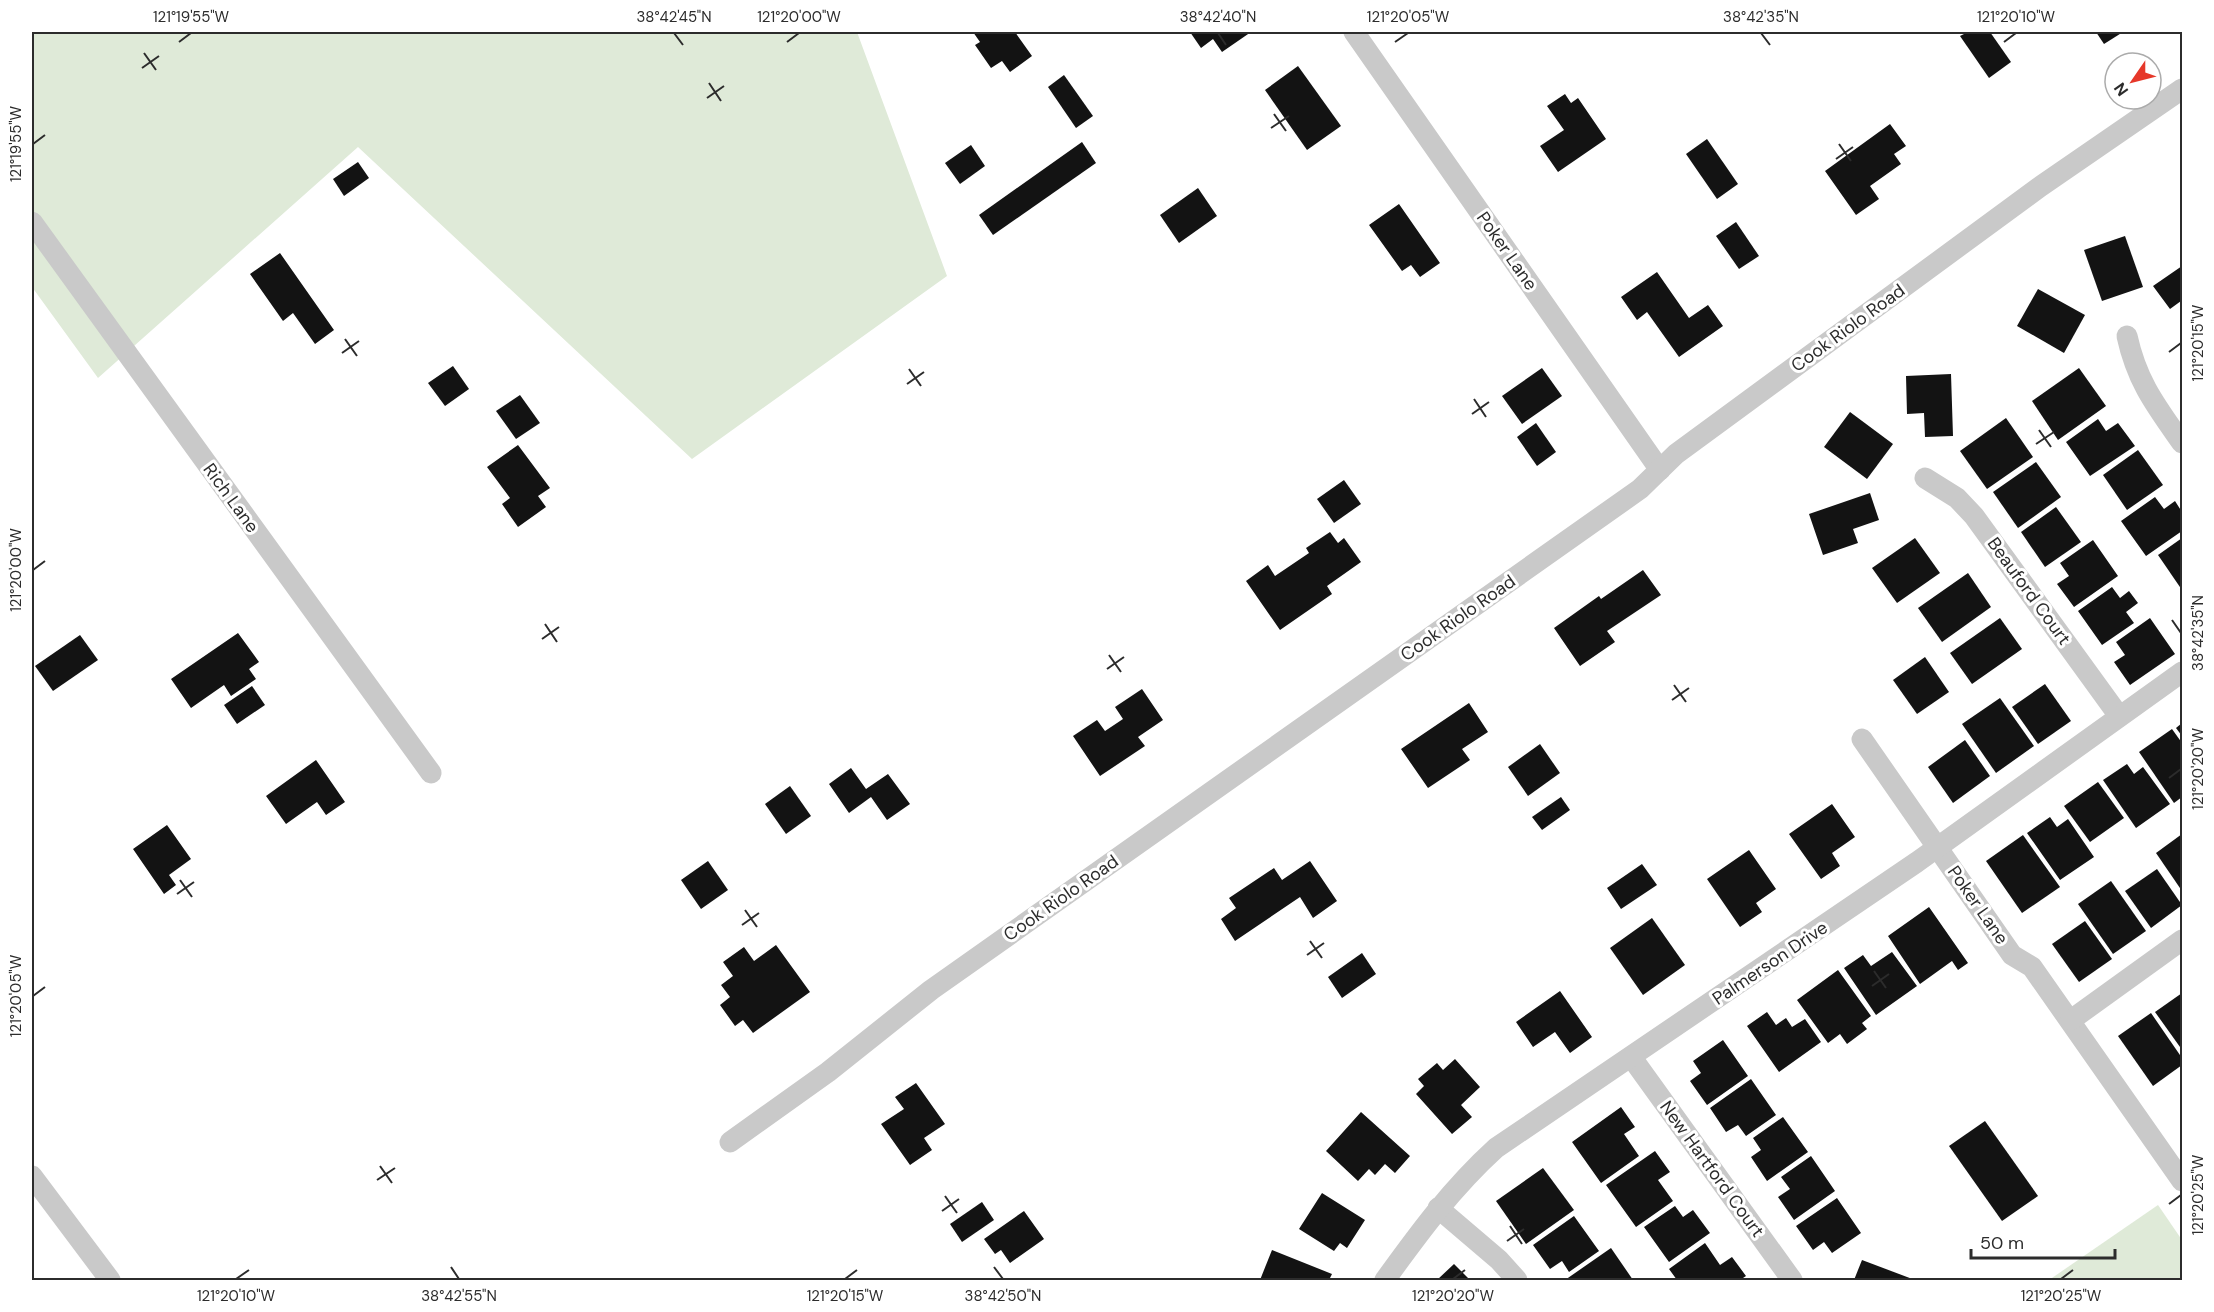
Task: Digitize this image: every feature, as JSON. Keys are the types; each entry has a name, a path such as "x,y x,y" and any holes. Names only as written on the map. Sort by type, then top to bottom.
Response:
{"street":[{"name":"Poker Lane","path":"1354,32 1660,470"},
{"name":"Cook Riolo Road","path":"730,1142 828,1072 932,990 1640,489 1676,454 2041,186 2182,89"},
{"name":"Rich Lane","path":"32,222 430,773"},
{"path":"2127,336 2132,360 2141,383 2182,443"},
{"name":"Beauford Court","path":"1925,478 1957,498 1974,516 2119,716"},
{"name":"Palmerson Drive","path":"1385,1281 1438,1208 1468,1174 1496,1148 1632,1058 1938,848 2182,672"},
{"name":"Poker Lane","path":"1862,739 2012,955 2032,967 2182,1181"},
{"path":"2071,1020 2182,940"},
{"name":"New Hartford Court","path":"1632,1058 1792,1281"},
{"path":"32,1176 110,1281"},
{"path":"1438,1208 1499,1260 1517,1281"}],"green space":[{"path":"32,32 857,32 947,276 692,459 358,147 98,378 32,287"},
{"path":"2158,1205 2182,1240 2182,1280 2049,1280"}],"building":[{"path":"973,32 1015,32 1032,56 1010,72 1002,61 991,68 975,45 980,42"},
{"path":"1190,32 1251,32 1222,52 1213,39 1201,48"},
{"path":"1968,32 1990,32 2011,62 1989,78 1960,36"},
{"path":"2096,32 2123,32 2104,44"},
{"path":"1298,66 1341,126 1307,150 1265,90"},
{"path":"1064,75 1093,116 1076,128 1048,87"},
{"path":"1565,94 1571,103 1578,98 1606,139 1558,172 1540,146 1564,130 1547,106"},
{"path":"1890,124 1906,146 1894,154 1901,164 1870,186 1879,199 1856,215 1825,171"},
{"path":"1707,139 1738,184 1717,199 1686,154"},
{"path":"1082,142 1096,163 993,235 979,215"},
{"path":"971,145 985,166 960,184 945,163"},
{"path":"358,162 369,178 344,196 333,179"},
{"path":"1198,188 1217,216 1179,243 1160,215"},
{"path":"1399,204 1440,263 1420,277 1411,265 1402,271 1369,225"},
{"path":"1736,222 1759,256 1739,269 1716,236"},
{"path":"2125,236 2143,287 2102,301 2084,250"},
{"path":"280,253 334,330 315,344 293,313 283,321 250,274"},
{"path":"2182,266 2182,303 2181,301 2170,309 2153,286"},
{"path":"1657,272 1689,318 1708,305 1723,326 1679,357 1647,312 1637,320 1621,297"},
{"path":"2038,289 2085,315 2064,353 2017,326"},
{"path":"453,366 469,389 445,406 428,383"},
{"path":"1542,368 1562,396 1522,424 1502,396"},
{"path":"2079,368 2106,406 2058,440 2032,401"},
{"path":"1951,374 1953,436 1925,437 1924,413 1907,414 1906,376"},
{"path":"520,395 540,423 516,439 496,411"},
{"path":"1850,412 1893,444 1867,479 1824,447"},
{"path":"2006,418 2033,457 1987,489 1960,451"},
{"path":"2098,419 2106,431 2118,423 2135,446 2090,476 2066,442"},
{"path":"1536,423 1556,452 1537,466 1517,437"},
{"path":"518,445 550,488 538,496 546,507 518,527 502,504 510,498 487,467"},
{"path":"2138,450 2163,485 2127,510 2103,475"},
{"path":"2036,462 2061,497 2018,528 1993,492"},
{"path":"1344,480 1361,504 1334,523 1317,499"},
{"path":"1870,493 1879,520 1853,529 1858,543 1823,555 1809,514"},
{"path":"2155,497 2164,509 2175,501 2182,512 2182,531 2146,556 2121,521"},
{"path":"2056,507 2081,542 2045,567 2021,532"},
{"path":"1330,532 1338,543 1344,538 1361,562 1327,586 1332,594 1280,630 1246,581 1268,565 1275,576 1309,553 1306,548"},
{"path":"1915,538 1940,573 1897,603 1872,568"},
{"path":"2182,538 2182,590 2158,555"},
{"path":"2093,540 2118,576 2074,607 2057,584 2069,576 2060,563"},
{"path":"1643,570 1661,595 1607,631 1615,642 1580,666 1554,628 1599,596 1601,599"},
{"path":"1968,573 1991,607 1942,642 1918,608"},
{"path":"2112,587 2120,598 2129,591 2138,603 2126,612 2134,623 2102,645 2078,611"},
{"path":"2000,618 2022,649 1972,684 1950,653"},
{"path":"2150,618 2175,654 2130,685 2114,662 2125,655 2116,642"},
{"path":"238,633 259,662 249,669 256,679 231,696 224,685 191,708 171,679"},
{"path":"80,635 98,660 53,691 35,666"},
{"path":"1925,657 1949,692 1917,714 1893,680"},
{"path":"2045,684 2071,721 2038,744 2012,707"},
{"path":"252,686 265,705 237,724 224,705"},
{"path":"1142,689 1163,720 1138,737 1145,746 1100,776 1073,736 1097,720 1105,731 1123,719 1115,707"},
{"path":"2000,698 2034,746 1996,773 1962,724"},
{"path":"1469,703 1488,732 1462,749 1470,760 1428,788 1401,749"},
{"path":"2182,723 2182,736 2176,728"},
{"path":"2172,729 2182,743 2182,797 2174,803 2139,752"},
{"path":"1965,740 1990,776 1953,803 1928,767"},
{"path":"1540,744 1560,773 1528,796 1508,767"},
{"path":"316,760 345,802 326,815 317,802 286,824 266,796"},
{"path":"2127,764 2134,774 2143,767 2170,804 2136,828 2103,780"},
{"path":"851,768 866,789 888,774 910,804 887,820 871,797 849,813 829,784"},
{"path":"2098,782 2124,818 2090,842 2064,806"},
{"path":"790,786 811,816 786,834 765,804"},
{"path":"1561,797 1570,810 1542,830 1532,817"},
{"path":"1832,804 1855,837 1832,853 1840,866 1821,879 1789,834"},
{"path":"2050,817 2057,827 2068,819 2094,857 2060,880 2027,833"},
{"path":"167,825 191,859 169,875 176,885 164,894 133,849"},
{"path":"2182,834 2182,891 2156,853"},
{"path":"2023,835 2060,887 2022,913 1986,861"},
{"path":"1749,850 1776,889 1756,903 1762,912 1740,927 1707,879"},
{"path":"708,861 728,890 701,909 681,880"},
{"path":"1310,861 1337,901 1313,918 1300,897 1235,941 1221,919 1236,908 1229,898 1274,868 1282,880"},
{"path":"1642,864 1657,885 1621,909 1607,888"},
{"path":"2157,869 2182,905 2151,928 2125,891"},
{"path":"2111,881 2146,931 2113,954 2078,904"},
{"path":"1929,907 1968,963 1958,970 1952,961 1920,984 1888,936"},
{"path":"1652,918 1685,965 1643,995 1610,948"},
{"path":"2085,921 2112,959 2079,982 2052,944"},
{"path":"776,945 810,992 753,1033 743,1020 735,1026 720,1005 730,997 721,985 733,976 723,962 744,947 754,961"},
{"path":"1892,952 1917,986 1876,1015 1844,968 1863,955 1871,966"},
{"path":"1362,953 1376,974 1342,998 1328,977"},
{"path":"1838,970 1871,1016 1862,1023 1867,1029 1847,1044 1840,1034 1828,1043 1797,1000"},
{"path":"1560,991 1592,1037 1570,1053 1555,1032 1533,1047 1516,1022"},
{"path":"2182,993 2182,1046 2180,1047 2155,1012"},
{"path":"1767,1012 1776,1025 1786,1018 1792,1027 1805,1019 1821,1042 1779,1072 1747,1026"},
{"path":"2151,1013 2182,1058 2182,1065 2153,1086 2118,1036"},
{"path":"1723,1040 1748,1076 1707,1105 1690,1081 1701,1073 1693,1061"},
{"path":"1455,1059 1480,1087 1461,1105 1472,1117 1452,1134 1416,1094 1424,1086 1418,1079 1437,1063 1443,1070"},
{"path":"1751,1079 1776,1115 1746,1136 1738,1125 1726,1132 1710,1108"},
{"path":"916,1083 945,1124 924,1138 932,1150 910,1165 881,1124 904,1109 895,1097"},
{"path":"1621,1107 1635,1127 1624,1134 1639,1156 1601,1183 1572,1142"},
{"path":"1361,1112 1410,1156 1395,1173 1385,1164 1375,1175 1369,1169 1358,1181 1326,1151"},
{"path":"1783,1117 1808,1152 1767,1181 1751,1157 1761,1150 1753,1138"},
{"path":"1985,1121 2038,1196 2002,1221 1949,1146"},
{"path":"1655,1151 1670,1172 1658,1180 1673,1201 1636,1227 1606,1185"},
{"path":"1811,1156 1835,1191 1794,1220 1778,1197 1790,1189 1781,1177"},
{"path":"1543,1168 1574,1210 1526,1244 1496,1201"},
{"path":"1322,1193 1365,1220 1347,1248 1340,1243 1334,1251 1299,1229"},
{"path":"1837,1198 1861,1233 1832,1253 1824,1242 1813,1250 1796,1226"},
{"path":"982,1202 994,1220 962,1242 950,1224"},
{"path":"1675,1206 1683,1217 1693,1210 1710,1233 1669,1262 1644,1227"},
{"path":"1024,1211 1044,1239 1010,1263 1001,1250 995,1254 984,1239"},
{"path":"1574,1216 1599,1251 1569,1272 1562,1261 1550,1269 1533,1245"},
{"path":"1705,1243 1720,1265 1732,1257 1746,1276 1740,1280 1677,1280 1669,1269"},
{"path":"1611,1248 1633,1280 1565,1280"},
{"path":"1272,1250 1332,1274 1329,1280 1260,1280"},
{"path":"1862,1260 1915,1280 1854,1280"},
{"path":"1454,1264 1470,1280 1437,1280"}]}
